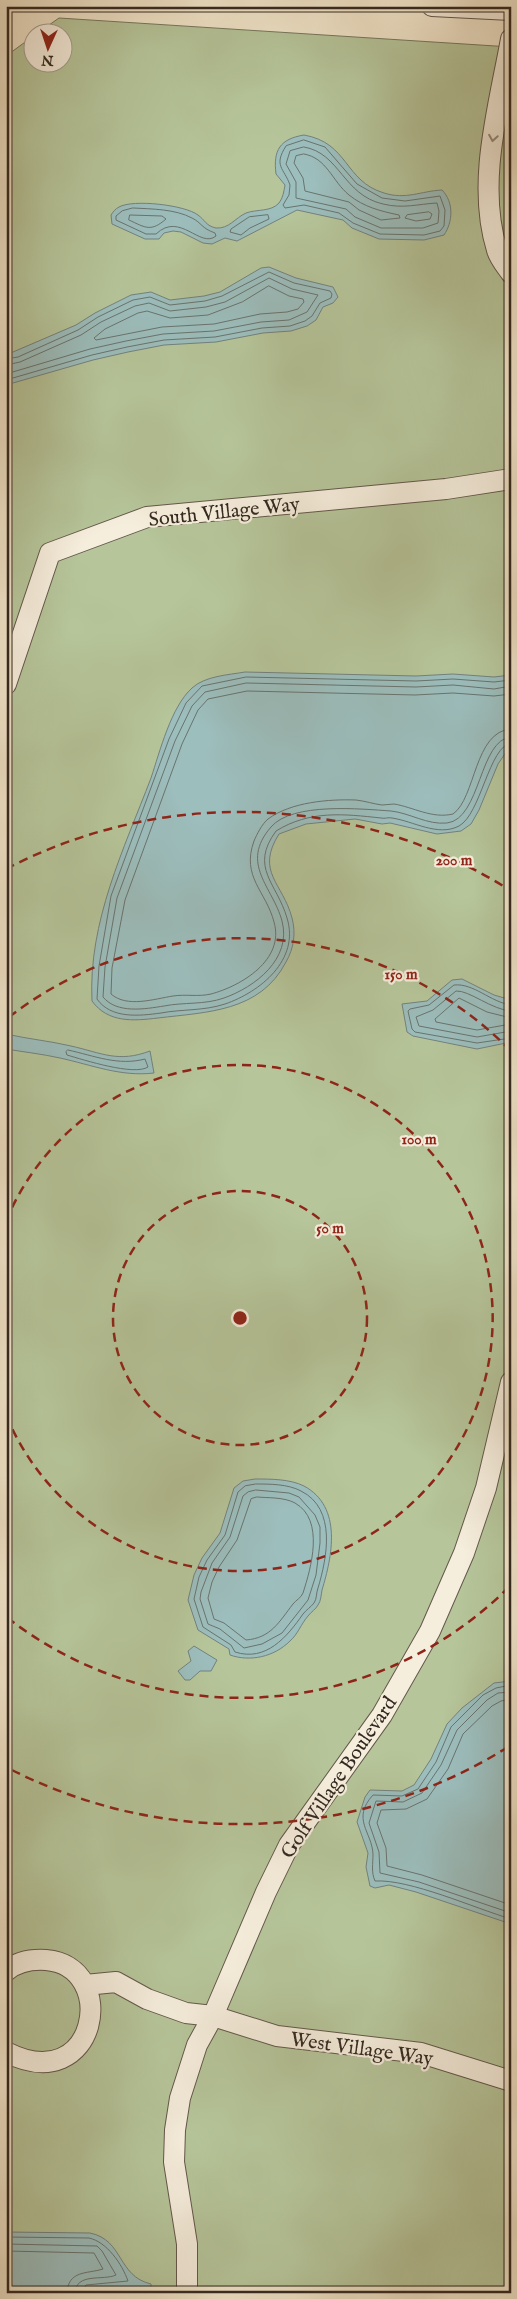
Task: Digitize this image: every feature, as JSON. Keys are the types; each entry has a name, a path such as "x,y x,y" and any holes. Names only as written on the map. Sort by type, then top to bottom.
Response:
{"street":[{"path":"432,6 511,10"},
{"path":"511,39 490,163 490,215 497,252 511,273"},
{"name":"South Village Way","path":"6,684 50,553 147,517 446,489 511,479"},
{"name":"Golf Village Boulevard","path":"187,2293 187,2244 174,2162 175,2130 180,2098 197,2045 213,2016 266,1892 290,1845 382,1714 430,1631 464,1553 486,1488 511,1382"},
{"path":"6,1971 13,1965 33,1959 53,1960 72,1970 85,1985 91,2005 90,2025 80,2044 65,2057 45,2063 24,2062 6,2052"},
{"name":"West Village Way","path":"85,1985 116,1982 147,1999 186,2013 213,2016 277,2036 421,2053 511,2081"}],"green space":[{"path":"59,18 511,47 511,2293 6,2293 6,56 22,44 22,72 72,72 72,22 53,22"}],"water":[{"path":"304,135 319,139 330,146 361,180 384,193 399,196 442,190 449,200 451,212 449,224 444,235 424,240 379,239 352,228 343,220 297,210 237,241 225,238 212,244 203,243 181,232 173,231 164,233 159,239 145,239 112,224 111,215 115,210 119,207 135,203 159,204 182,208 198,215 216,228 225,227 246,213 272,208 279,203 285,185 276,174 277,152 289,139"},
{"path":"269,267 296,278 333,287 338,297 333,303 323,307 316,320 307,326 291,331 263,333 216,342 164,345 93,360 6,385 6,355 76,325 131,295 151,292 170,300 204,296 220,292 261,268"},
{"path":"245,672 416,676 453,674 494,677 511,675 511,745 498,764 479,810 471,824 461,831 437,834 390,823 382,824 355,819 306,824 279,834 272,847 270,868 292,918 294,940 286,962 275,979 262,991 247,1000 213,1011 139,1020 113,1017 98,1008 92,1001 92,972 96,943 102,914 119,859 151,778 167,730 178,706 197,684 217,677"},
{"path":"462,979 494,995 511,1000 511,1042 477,1049 413,1036 407,1032 402,1004 427,1001 452,980"},
{"path":"6,1034 63,1044 110,1056 139,1055 150,1051 154,1073 118,1072 53,1057 6,1049"},
{"path":"255,1479 293,1482 304,1486 316,1495 325,1506 329,1519 331,1548 320,1602 316,1608 290,1641 277,1651 262,1657 246,1658 230,1655 229,1649 198,1630 188,1600 194,1575 202,1558 220,1533 234,1488 243,1481"},
{"path":"194,1646 217,1660 211,1671 200,1671 190,1680 185,1680 178,1671 191,1661 188,1651"},
{"path":"511,1681 511,1924 416,1892 389,1885 375,1888 370,1886 366,1867 368,1853 357,1822 365,1797 370,1790 402,1791 414,1785 431,1759 447,1724 462,1708 494,1683"},
{"path":"6,2232 90,2233 101,2237 115,2250 132,2274 140,2280 151,2284 151,2289 145,2291 120,2288 69,2293 6,2293"}]}
